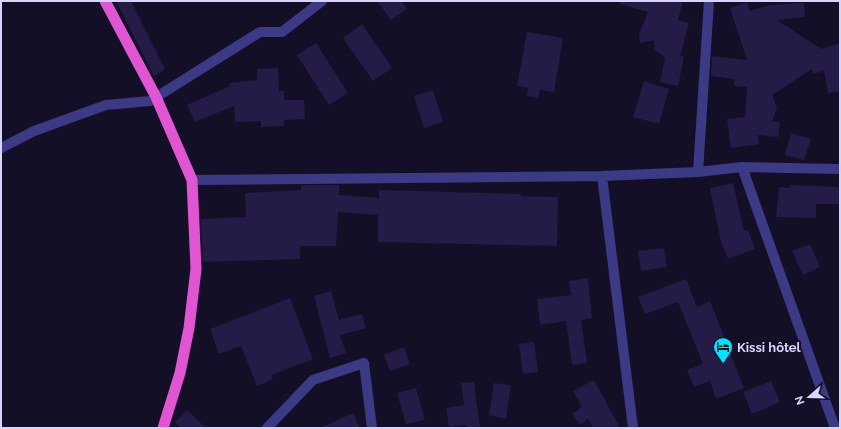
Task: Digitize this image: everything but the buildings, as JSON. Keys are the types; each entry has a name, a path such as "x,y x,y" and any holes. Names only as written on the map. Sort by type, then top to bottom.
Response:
{"highway":[{"path":"105,1 156,97 192,180 196,269 189,328 180,373 163,428"}],"street":[{"path":"1,148 34,131 106,105 150,101 260,32 282,32 322,1"},
{"path":"698,172 709,1"},
{"path":"742,167 835,428"},
{"path":"192,180 602,176 698,172 742,167 840,169"},
{"path":"602,176 633,428"},
{"path":"267,428 313,380 364,363 372,428"}],"place":[{"name":"Kissi hôtel","path":"723,364"}]}
